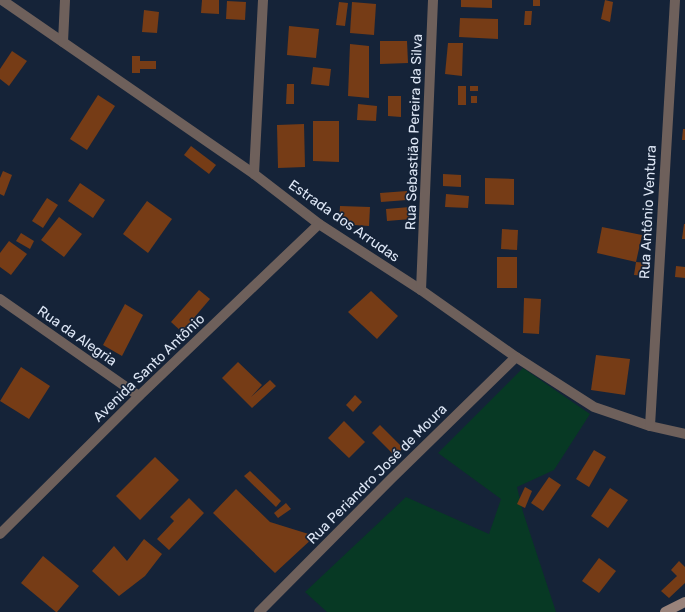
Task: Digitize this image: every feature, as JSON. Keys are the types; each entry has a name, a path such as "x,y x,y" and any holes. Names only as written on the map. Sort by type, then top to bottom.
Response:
{"main road":[{"path":"665,612 685,602"}],"street":[{"name":"Estrada dos Arrudas","path":"2,0 254,174 319,224 421,290 516,357 594,407 650,426 685,434"},
{"path":"63,42 65,0"},
{"path":"254,174 263,0"},
{"name":"Rua Sebastião Pereira da Silva","path":"421,290 433,0"},
{"name":"Rua Antônio Ventura","path":"650,426 675,0"},
{"name":"Avenida Santo Antônio","path":"0,534 139,396 319,224"},
{"name":"Rua da Alegria","path":"0,299 139,396"},
{"name":"Rua Periandro José de Moura","path":"259,612 391,479 516,357"}],"green space":[{"path":"523,368 590,414 554,470 517,487 523,512 556,612 327,612 305,592 406,497 489,534 501,499 438,453"}],"building":[{"path":"202,0 219,0 219,14 201,13"},
{"path":"461,0 492,0 492,8 461,7"},
{"path":"533,0 540,0 540,6 533,6"},
{"path":"605,0 613,2 610,22 601,19"},
{"path":"227,1 246,2 245,20 226,19"},
{"path":"339,2 348,3 345,26 336,25"},
{"path":"352,2 376,4 374,35 350,33"},
{"path":"144,10 159,12 157,33 142,32"},
{"path":"525,11 532,11 531,25 524,25"},
{"path":"460,18 498,19 498,39 459,37"},
{"path":"289,26 319,29 316,58 287,55"},
{"path":"380,41 407,41 408,63 380,64"},
{"path":"448,43 463,43 462,76 445,74"},
{"path":"350,44 369,46 369,98 348,96"},
{"path":"12,51 27,61 9,86 0,79 0,69"},
{"path":"132,56 140,56 140,61 156,61 156,69 140,69 140,73 132,73"},
{"path":"313,67 331,69 329,86 311,84"},
{"path":"287,84 294,84 294,104 286,104"},
{"path":"458,86 466,86 466,105 458,105"},
{"path":"470,86 478,86 478,91 470,91"},
{"path":"98,95 115,106 87,150 70,139"},
{"path":"388,96 401,96 401,117 388,116"},
{"path":"471,96 477,96 477,103 471,103"},
{"path":"358,104 377,106 376,121 357,120"},
{"path":"313,121 339,121 339,162 313,161"},
{"path":"304,124 305,167 278,168 277,125"},
{"path":"683,129 685,129 685,140 682,140"},
{"path":"191,146 216,165 209,174 184,155"},
{"path":"3,171 12,175 4,196 0,194 0,178"},
{"path":"443,174 461,175 461,187 443,186"},
{"path":"485,178 514,179 514,205 485,204"},
{"path":"80,183 105,200 93,218 68,201"},
{"path":"407,191 407,200 381,202 380,193"},
{"path":"446,194 469,196 468,208 445,207"},
{"path":"47,198 58,205 43,228 32,221"},
{"path":"147,201 172,219 148,253 123,234"},
{"path":"340,206 370,207 369,226 339,224"},
{"path":"410,207 411,219 387,221 386,209"},
{"path":"59,217 82,234 64,257 41,240"},
{"path":"684,224 685,239 682,239"},
{"path":"602,227 642,235 636,262 597,253"},
{"path":"502,229 518,230 517,250 501,249"},
{"path":"21,233 34,241 30,249 16,241"},
{"path":"9,241 27,254 11,275 0,267 0,253"},
{"path":"497,257 517,257 517,288 497,288"},
{"path":"636,262 648,263 646,276 634,275"},
{"path":"676,266 685,267 685,278 675,277"},
{"path":"199,290 210,299 182,332 171,322"},
{"path":"371,291 398,316 377,339 348,312"},
{"path":"524,298 541,299 539,334 523,333"},
{"path":"125,304 143,315 122,356 103,345"},
{"path":"596,355 630,359 625,395 591,390"},
{"path":"238,362 262,385 251,397 270,380 276,386 252,408 222,378"},
{"path":"21,367 50,386 29,419 0,401"},
{"path":"355,395 362,402 353,412 346,405"},
{"path":"344,421 365,442 349,458 328,438"},
{"path":"380,425 403,448 395,456 372,433"},
{"path":"594,450 606,457 589,487 576,479"},
{"path":"155,457 179,480 140,520 116,496"},
{"path":"250,471 281,501 276,507 244,476"},
{"path":"549,477 561,485 543,511 531,503"},
{"path":"525,487 532,491 525,508 517,504"},
{"path":"610,488 628,500 608,528 591,516"},
{"path":"236,489 270,522 315,536 275,573 213,513"},
{"path":"189,498 204,513 169,550 157,539 174,521 170,517"},
{"path":"286,503 291,509 278,518 274,513"},
{"path":"144,539 162,554 145,576 119,596 92,571 114,546 127,561"},
{"path":"43,556 79,586 57,612 21,583"},
{"path":"599,558 616,571 599,593 582,581"},
{"path":"679,561 685,567 685,583 669,598 661,591 677,576 671,570"}]}
